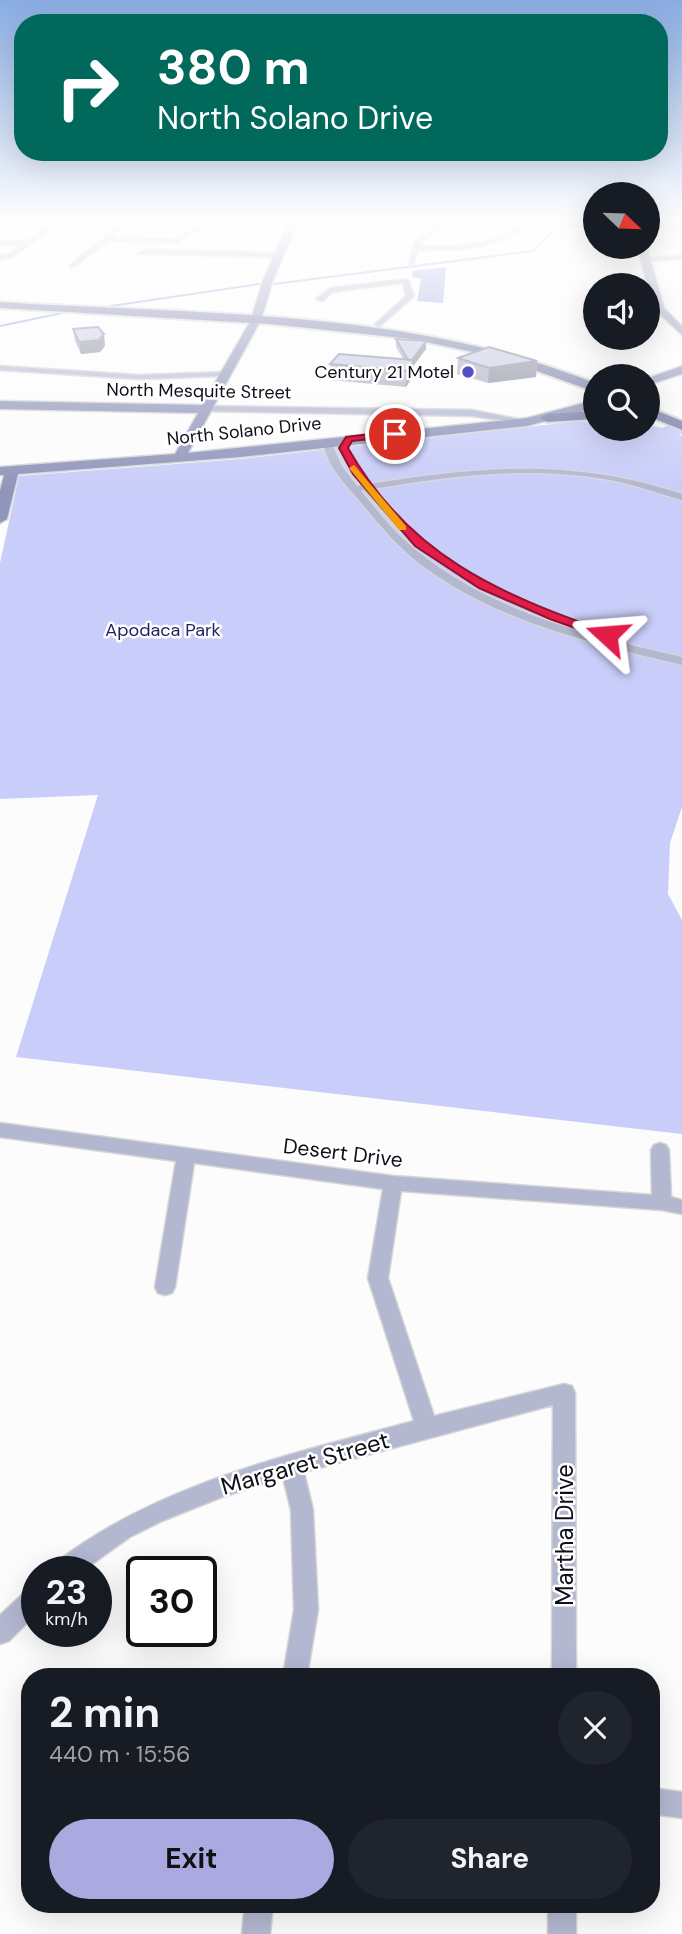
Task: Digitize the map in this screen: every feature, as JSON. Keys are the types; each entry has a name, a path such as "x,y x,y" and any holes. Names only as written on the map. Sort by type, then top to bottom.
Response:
{"main road":[{"path":"116,310 256,318 440,335 510,350 583,375"},
{"path":"379,328 501,354 583,383"},
{"path":"660,409 681,422"},
{"path":"660,415 681,422"},
{"path":"547,418 583,416"},
{"path":"660,419 681,422"}],"street":[{"path":"179,458 258,310"},
{"path":"379,328 396,310"},
{"path":"661,310 679,327"},
{"path":"0,368 139,377 224,374"},
{"path":"660,379 682,369"},
{"path":"660,386 682,379"},
{"name":"North Solano Drive","path":"491,424 583,399"},
{"name":"North Mesquite Street","path":"0,405 472,413 514,419"},
{"name":"North Solano Drive","path":"6,471 179,458 547,418 583,408"},
{"name":"North Mesquite Street","path":"439,413 459,419 464,427"},
{"path":"349,439 344,451 368,486 419,544 455,570 567,626 682,653"},
{"path":"327,442 334,462 400,542 442,573 494,602 682,661"},
{"path":"355,489 496,472 547,470 625,479 682,497"},
{"path":"0,519 6,471"},
{"path":"442,573 455,570"},
{"name":"Desert Drive","path":"0,1130 393,1183 662,1203 682,1208"},
{"path":"660,1150 662,1203"},
{"path":"166,1287 186,1157"},
{"path":"393,1183 378,1278 427,1427"},
{"name":"Margaret Street","path":"81,1556 94,1545 157,1510 291,1465 564,1392"},
{"name":"Martha Drive","path":"564,1392 564,1668"},
{"path":"291,1465 302,1510 306,1610 296,1668"},
{"path":"0,1632 21,1612"},
{"path":"660,1802 682,1805"},
{"path":"256,1934 258,1913"},
{"path":"562,1913 562,1934"}],"green space":[{"name":"Apodaca Park","path":"571,422 583,422 583,441 660,441 660,428 668,425 682,430 682,434 679,434 682,436 682,807 670,843 668,894 682,920 682,1134 16,1057 98,795 0,799 0,563 19,476 241,459"}],"building":[{"path":"98,327 104,334 99,340 79,342 73,329"},
{"path":"396,339 426,341 412,360 408,360"},
{"path":"489,347 537,361 489,368 458,358"},
{"path":"339,354 414,360 407,371 330,364"}],"waterway":[{"path":"0,326 67,312"}],"slow traffic":[{"path":"354,468 403,528"}],"place":[{"name":"Century 21 Motel","path":"468,372"}],"route":[{"path":"395,434 349,439 343,448 356,472 402,528 419,544 482,586 513,601 607,635"}]}
